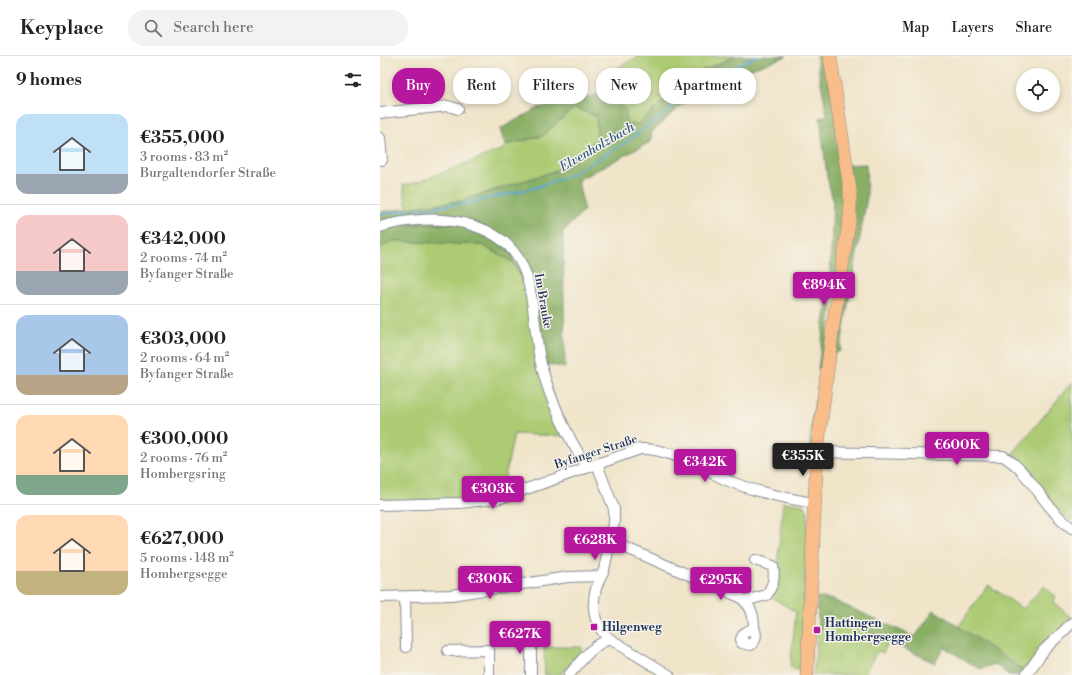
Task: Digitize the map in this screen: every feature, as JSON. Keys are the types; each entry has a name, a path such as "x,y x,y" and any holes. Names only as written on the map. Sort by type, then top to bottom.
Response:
{"main road":[{"path":"807,675 813,503 817,452 833,326 849,223 850,190 830,56"}],"street":[{"path":"380,113 448,106 458,109"},
{"path":"380,138 382,160"},
{"name":"Im Brauke","path":"380,226 427,219 456,221 488,231 508,244 522,264 526,276 542,370 567,433 587,468"},
{"name":"Byfanger Straße","path":"380,505 460,503 501,498 640,449 650,448 663,451 714,475 748,488 782,498 813,503"},
{"path":"817,452 1003,456 1017,467 1056,514 1072,528"},
{"path":"597,464 614,509 610,541 604,570 599,576 594,617 602,633 669,675"},
{"path":"610,541 749,604 754,618 754,628"},
{"path":"744,601 766,595 772,585 774,575 773,566 755,560"},
{"path":"380,597 451,595 568,577 599,576"},
{"path":"405,597 406,647"},
{"path":"1026,675 1044,650 1072,623"},
{"path":"531,636 531,675"},
{"path":"569,675 594,648 602,641 610,639"},
{"path":"448,651 489,650 489,675"}],"green space":[{"path":"639,56 736,56 709,68 659,68 659,104 660,104 638,124 625,124 626,110 619,104 651,104 651,68 617,68"},
{"path":"736,56 787,56 755,68 709,68"},
{"path":"816,56 826,56 849,191 823,368 818,369 830,280 833,200 827,177 820,118 827,115"},
{"path":"596,95 596,104 619,104 626,110 626,124 638,124 660,104 684,104 652,132 650,142 578,180 584,210 563,232 565,368 543,363 524,263 472,224 380,224 380,212 461,201 567,167 597,139 596,116 574,108 542,136 505,145 500,129 538,108 556,104 588,104 588,97"},
{"path":"574,108 596,116 597,139 567,167 461,201 407,208 403,185 418,182 503,149 506,145 542,136"},
{"path":"866,164 867,197 840,351 830,355 849,237 847,165"},
{"path":"456,222 506,244 529,290 513,262 481,245 393,241 380,248 380,228"},
{"path":"393,241 482,245 513,262 530,291 532,321 565,436 514,434 502,492 458,499 380,502 380,248"},
{"path":"1072,382 1072,522 1058,511 1010,457"},
{"path":"815,400 817,401 812,447 809,446"},
{"path":"783,502 803,505 808,511 801,671 790,667 796,612 771,597 778,587 781,571 778,559"},
{"path":"988,585 1023,609 1044,586 1056,597 1053,602 1072,618 1025,671 958,627"},
{"path":"817,597 833,600 915,637 934,610 1025,671 1023,675 1009,675 995,664 980,669 944,647 935,663 828,613 820,630 818,630"},
{"path":"828,613 889,641 883,653 879,651 876,653 864,675 813,675 818,630 820,629"},
{"path":"544,647 581,647 581,654 560,675 545,675"}],"waterway":[{"name":"Elvenholzbach","path":"380,214 468,203 534,188 569,176 625,143 666,113 690,90 756,56"}],"place":[{"name":"Hilgenweg","path":"594,627"},
{"name":"Hattingen Hombergsegge","path":"817,630"}]}
